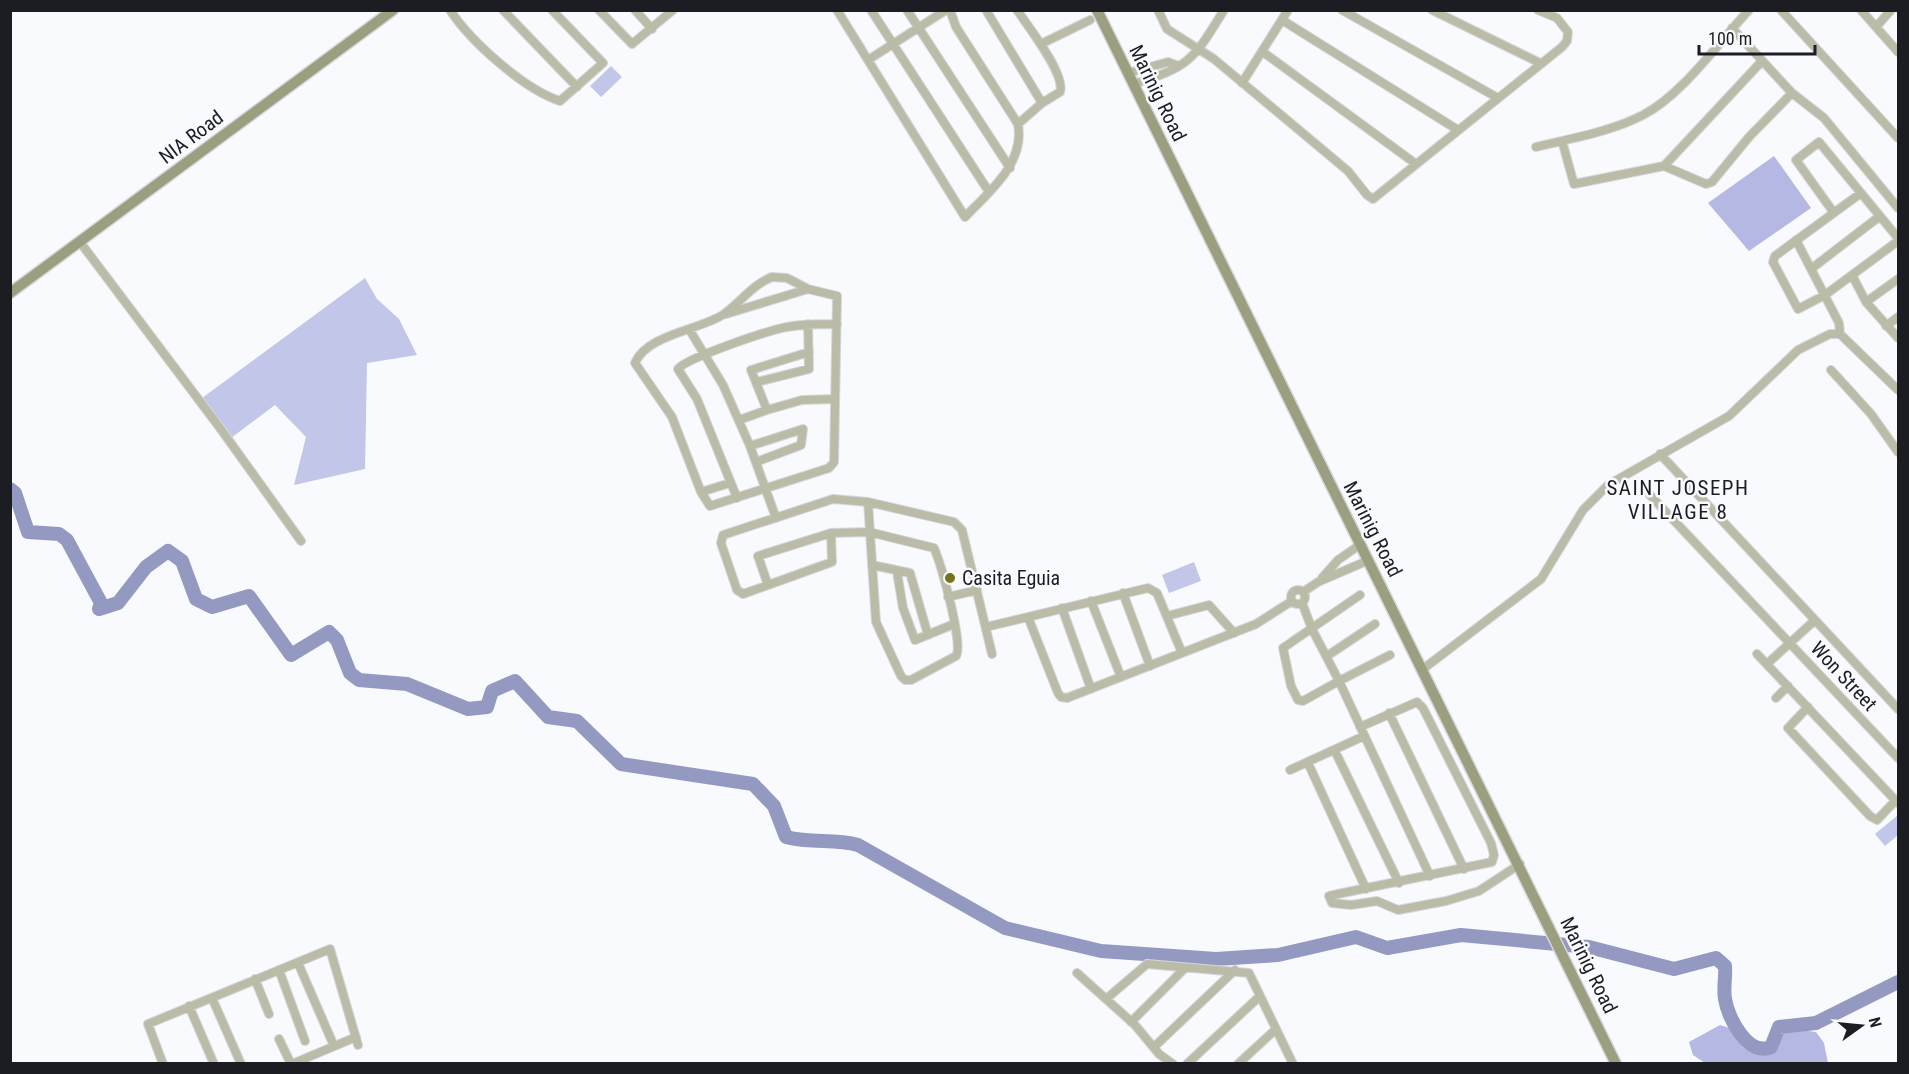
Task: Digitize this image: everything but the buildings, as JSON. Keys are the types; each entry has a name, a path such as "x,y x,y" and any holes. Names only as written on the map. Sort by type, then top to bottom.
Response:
{"street":[{"name":"NIA Road","path":"10,292 393,10"},
{"path":"450,10 485,49 522,80 560,101 603,63 552,10"},
{"path":"503,10 577,87"},
{"path":"599,10 632,44 673,10"},
{"path":"635,10 652,29"},
{"path":"837,10 965,217 1010,168 1020,135 1018,124 956,27 948,10 868,60"},
{"path":"871,10 988,192"},
{"path":"907,10 1010,168"},
{"path":"986,10 1042,104"},
{"path":"1017,10 1041,44 1062,86 1057,95 1018,124"},
{"name":"Marinig Road","path":"1097,10 1520,864 1616,1064"},
{"path":"1158,10 1167,29 1200,49 1242,83 1348,171 1367,195 1373,199 1562,47 1567,41 1568,32 1557,18 1538,10"},
{"path":"1130,79 1167,62 1178,66 1190,60 1200,49 1224,10"},
{"path":"1242,83 1288,10"},
{"path":"1342,10 1498,98"},
{"path":"1432,10 1540,63"},
{"path":"1536,147 1604,131 1645,114 1678,87 1749,10"},
{"path":"1780,10 1899,138"},
{"path":"1861,10 1899,51"},
{"path":"1876,27 1891,10"},
{"path":"1041,44 1090,20"},
{"path":"1282,20 1458,130"},
{"path":"1732,28 1792,93 1824,118 1899,208"},
{"path":"1263,51 1416,164"},
{"path":"1562,141 1574,184 1664,166 1762,62"},
{"path":"1664,166 1701,183 1712,182 1749,137 1792,93"},
{"path":"1834,213 1796,160 1819,142 1899,239 1825,296 1798,309 1773,262 1775,256 1796,240 1834,213 1861,193"},
{"path":"1811,269 1881,216"},
{"path":"1796,240 1839,323 1840,334 1899,390"},
{"path":"80,242 220,428 301,542"},
{"path":"1852,275 1866,302 1899,338"},
{"path":"724,314 757,283 772,277 787,278 808,289 837,296 833,466 710,506 701,492 672,417 635,363 649,346 724,314 808,289"},
{"path":"1866,302 1899,279"},
{"path":"1886,326 1899,317"},
{"path":"736,498 697,399 678,369 704,356 779,329 808,324 837,324"},
{"path":"757,382 809,369 808,324"},
{"path":"689,329 723,385 750,446 776,518"},
{"path":"1423,669 1541,579 1593,497 1608,485 1660,454 1729,416 1798,350 1830,334 1840,334"},
{"path":"767,410 752,373 754,368 809,352"},
{"path":"1831,370 1871,414 1899,452"},
{"path":"739,420 802,400 835,399"},
{"path":"750,446 803,427 801,445 756,462"},
{"path":"1660,454 1899,709"},
{"path":"701,492 730,483"},
{"name":"Won Street","path":"1649,494 1899,758"},
{"path":"831,532 832,562 739,593 720,538 723,535 833,499 868,502 959,525 992,654"},
{"path":"768,585 759,556 831,532 869,532 934,549 948,597 958,654 910,680 905,680 876,622 869,532 868,502"},
{"path":"1318,582 1338,560 1361,544"},
{"path":"1292,601 1292,592 1299,590 1303,592 1318,582 1369,560"},
{"path":"872,565 910,573 928,635"},
{"path":"897,572 903,608 913,637 918,640 954,624"},
{"path":"986,627 1123,593 1154,589 1182,653"},
{"path":"948,597 977,590"},
{"path":"1303,592 1305,596 1302,603 1312,629 1355,713 1430,876"},
{"path":"1123,593 1150,666"},
{"path":"1360,596 1283,648 1295,695 1302,701 1390,655"},
{"path":"1091,601 1121,677"},
{"path":"1292,601 1295,604 1302,603"},
{"path":"1028,617 1061,697 1091,689 1256,624 1292,601"},
{"path":"1167,616 1209,605 1234,633"},
{"path":"1062,608 1091,689"},
{"path":"1767,664 1815,620"},
{"path":"1327,656 1375,624"},
{"path":"1757,654 1808,707 1897,802 1877,820 1870,816 1830,776 1788,728 1808,707"},
{"path":"1776,698 1788,686"},
{"path":"1360,727 1418,702 1491,843 1494,855 1492,862 1333,895 1329,900 1335,905 1377,902 1398,910 1446,901 1479,891 1520,864"},
{"path":"1389,713 1464,868"},
{"path":"1290,770 1364,736"},
{"path":"1335,751 1398,883"},
{"path":"1308,763 1366,889"},
{"path":"163,1064 148,1024 330,949 357,1041 334,1046 291,1064 279,1039"},
{"path":"298,963 334,1046"},
{"path":"1106,999 1147,964 1249,973 1292,1063"},
{"path":"1131,1022 1185,968"},
{"path":"279,970 305,1041"},
{"path":"1154,1047 1235,970"},
{"path":"1077,973 1173,1064"},
{"path":"255,979 269,1014"},
{"path":"1187,1064 1260,996"},
{"path":"212,998 241,1064"},
{"path":"189,1006 214,1064"},
{"path":"1238,1064 1275,1029"}],"shaded area":[{"path":"611,66 622,77 601,97 590,86"},
{"path":"1774,156 1811,208 1749,251 1708,203"},
{"path":"365,278 377,299 399,319 417,355 367,363 365,469 294,485 306,437 275,405 227,441 198,401"},
{"path":"1194,562 1201,581 1169,593 1162,575"},
{"path":"1898,815 1898,835 1885,846 1875,834"},
{"path":"1720,1025 1733,1029 1744,1048 1765,1055 1776,1050 1785,1028 1816,1032 1824,1043 1828,1063 1705,1063 1693,1055 1689,1042"}],"waterway":[{"path":"10,489 15,493 28,532 59,534 67,540 101,603 99,609 118,603 146,567 168,551 182,561 196,599 212,607 249,596 291,655 329,632 337,640 350,673 359,680 407,684 468,709 487,707 492,691 515,681 548,717 577,721 621,764 753,784 774,806 786,837 858,845 1005,928 1101,951 1216,959 1278,955 1356,937 1387,948 1461,935 1589,947 1674,969 1716,958 1725,966 1724,991 1730,1016 1740,1034 1747,1041 1763,1049 1771,1047 1779,1027 1816,1023 1898,982"}],"place":[{"name":"Casita Eguia","path":"950,578"}],"district":[{"name":"SAINT JOSEPH VILLAGE 8","path":"1678,500"}]}
